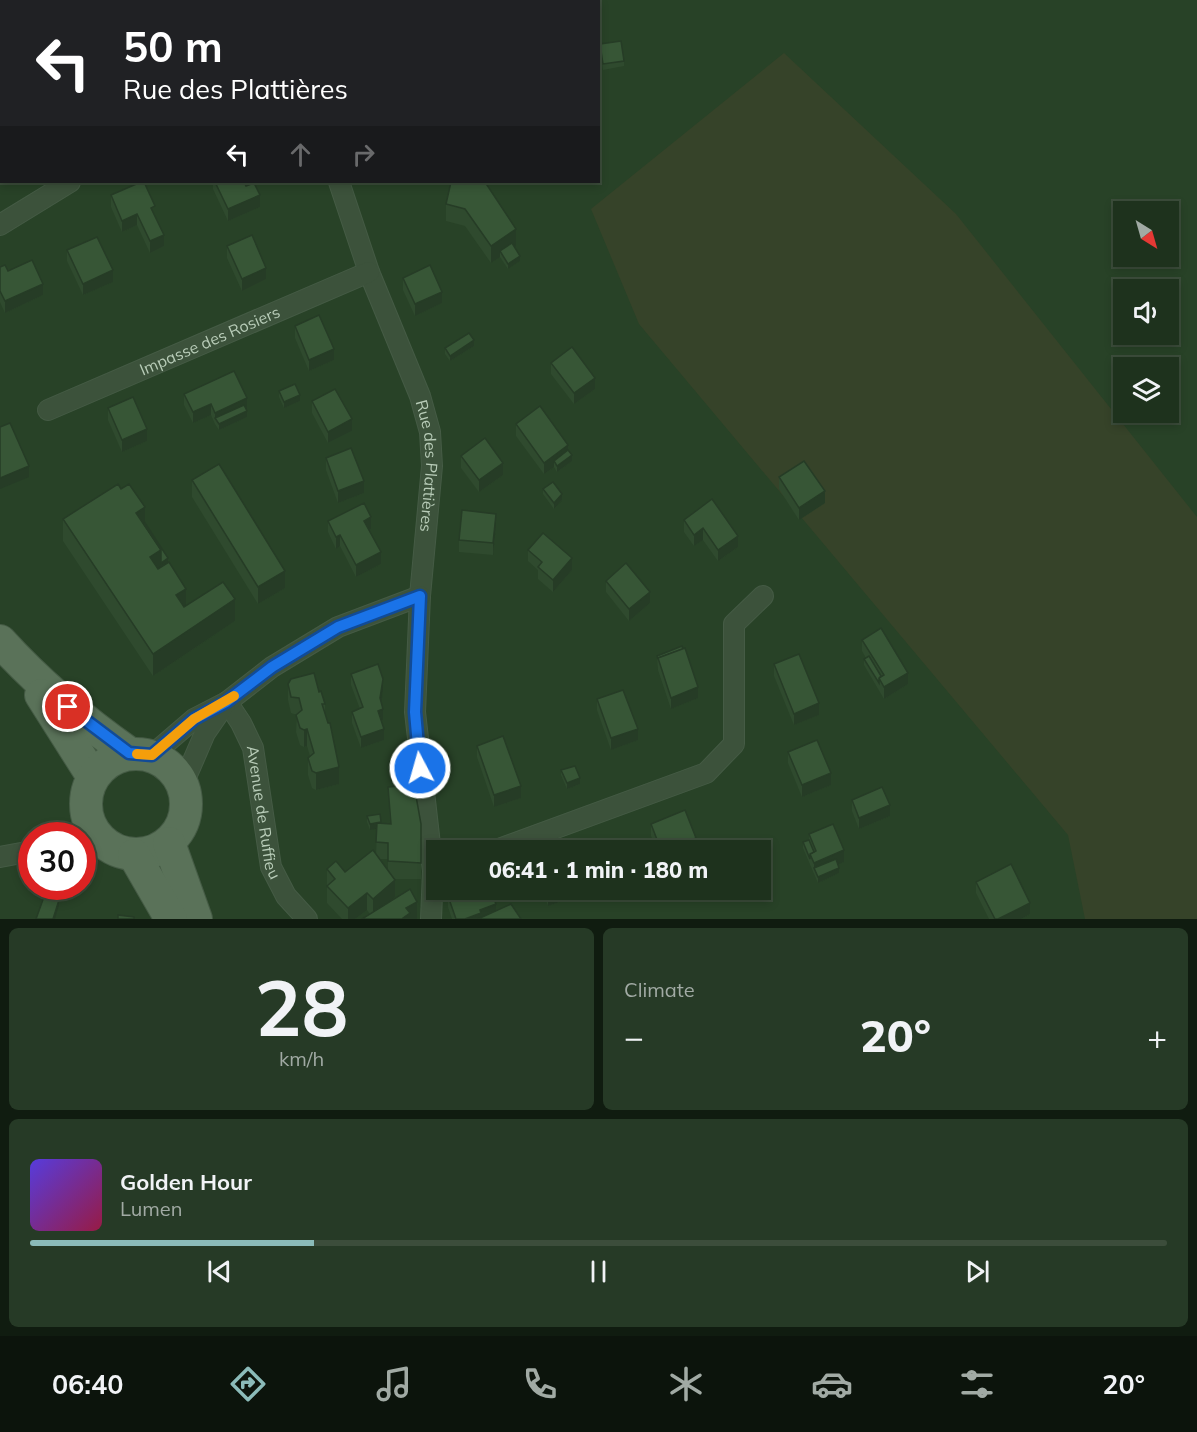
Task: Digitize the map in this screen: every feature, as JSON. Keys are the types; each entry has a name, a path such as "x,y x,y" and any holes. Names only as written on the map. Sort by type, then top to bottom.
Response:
{"main road":[{"path":"0,641 27,671 81,719 140,754 171,766 183,784 187,805 182,826 169,843 152,852 134,855 118,852 96,839"},
{"path":"27,671 55,720 93,777"},
{"path":"87,822 86,795 93,777 108,761 140,754"},
{"path":"169,843 196,919"},
{"path":"134,855 171,919"}],"street":[{"path":"0,225 67,183"},
{"name":"Rue des Plattières","path":"339,183 369,272 420,396 430,432 432,466 420,596 415,712 431,840"},
{"name":"Impasse des Rosiers","path":"48,410 369,272"},
{"path":"140,754 194,719 226,702 272,667 338,627 420,596"},
{"path":"523,840 706,773 734,744 734,624 763,596"},
{"path":"183,784 205,733 226,702"},
{"name":"Avenue de Ruffieu","path":"226,702 241,723 253,748 271,867 286,896 307,919"},
{"path":"0,857 18,853"},
{"name":"Rue des Plattières","path":"431,919 433,900"}],"green space":[{"path":"784,53 956,214 1113,411 1113,423 1122,423 1197,517 1197,919 1085,919 1068,835 639,324 591,209"}],"building":[{"path":"621,41 624,61 603,64 600,44"},
{"path":"139,183 144,183 155,206 151,208 164,235 150,241 137,214 122,221 111,195"},
{"path":"215,183 244,183 246,186 254,183 260,195 228,209"},
{"path":"451,183 486,183 516,229 491,246 465,209 446,204"},
{"path":"252,235 266,268 242,279 227,246"},
{"path":"97,237 113,270 83,284 67,250"},
{"path":"512,243 520,256 508,264 500,251"},
{"path":"32,260 43,284 5,301 0,291 0,267 5,265 8,271"},
{"path":"430,265 442,292 415,304 403,278"},
{"path":"319,315 334,349 309,360 295,326"},
{"path":"469,333 474,340 450,356 445,348"},
{"path":"572,347 595,378 574,393 551,363"},
{"path":"234,371 247,398 215,413 211,404 193,412 184,394"},
{"path":"295,384 300,395 284,402 279,391"},
{"path":"335,389 352,419 328,432 312,401"},
{"path":"133,397 147,429 122,440 108,408"},
{"path":"244,405 247,411 219,424 215,418"},
{"path":"540,406 568,445 544,463 516,424"},
{"path":"10,423 29,466 0,478 0,427"},
{"path":"485,438 503,463 479,480 461,456"},
{"path":"351,448 364,481 338,491 326,458"},
{"path":"568,450 572,455 557,466 554,461"},
{"path":"804,461 825,491 799,508 779,477"},
{"path":"219,464 285,571 258,587 192,480"},
{"path":"553,482 562,494 554,503 543,489"},
{"path":"118,484 121,489 129,484 145,507 136,513 161,550 150,557 158,569 169,562 186,589 176,595 184,607 223,582 235,599 153,654 63,519"},
{"path":"712,499 738,536 718,550 703,528 694,535 684,520"},
{"path":"364,503 371,517 364,521 381,552 356,565 340,535 336,537 328,521"},
{"path":"462,510 496,514 493,543 459,540"},
{"path":"145,523 168,558 161,563 161,550"},
{"path":"543,533 572,558 553,580 538,567 542,562 528,550"},
{"path":"626,563 650,592 629,609 606,581"},
{"path":"881,628 908,673 884,687 879,678 884,675 862,640"},
{"path":"682,646 683,649 658,659 657,656"},
{"path":"685,648 698,687 671,698 658,658"},
{"path":"799,654 819,703 794,714 774,664"},
{"path":"869,656 881,676 879,683 864,659"},
{"path":"378,664 383,679 380,698 383,709 378,711 384,729 361,737 352,712 363,707 351,674"},
{"path":"314,673 325,704 322,704 328,723 330,723 339,767 316,773 312,771 308,758 314,753 307,729 300,728 296,715 302,710 299,698 291,697 288,684 291,679"},
{"path":"623,690 638,729 611,738 597,699"},
{"path":"503,736 521,786 494,795 477,746"},
{"path":"817,740 831,773 802,785 788,752"},
{"path":"575,766 580,778 567,783 561,770"},
{"path":"414,785 421,824 421,863 388,861 388,843 376,842 377,823 391,824 388,787"},
{"path":"882,787 890,805 859,818 852,800"},
{"path":"685,810 696,838 657,840 651,824"},
{"path":"380,814 381,822 370,824 367,816"},
{"path":"833,824 844,850 814,863 810,854 816,851 809,834"},
{"path":"809,840 814,852 810,854 810,859 803,842"},
{"path":"373,850 395,880 373,899 367,893 348,908 327,886 335,879 327,869 336,861 345,872"},
{"path":"836,859 839,868 818,877 814,868"},
{"path":"1011,864 1030,903 995,919 976,882"},
{"path":"410,889 417,902 406,908 410,913 404,919 362,919"},
{"path":"43,900 59,900 53,919 36,919"},
{"path":"449,900 494,900 496,904 480,910 481,913 465,919 456,919"},
{"path":"511,904 521,919 478,919"},
{"path":"118,915 134,917 134,919 118,919"}],"slow traffic":[{"path":"137,754 152,755 194,719 234,696"}],"route":[{"path":"68,707 129,753 152,755 194,719 226,702 272,667 338,627 420,596 415,712 420,768"}]}
